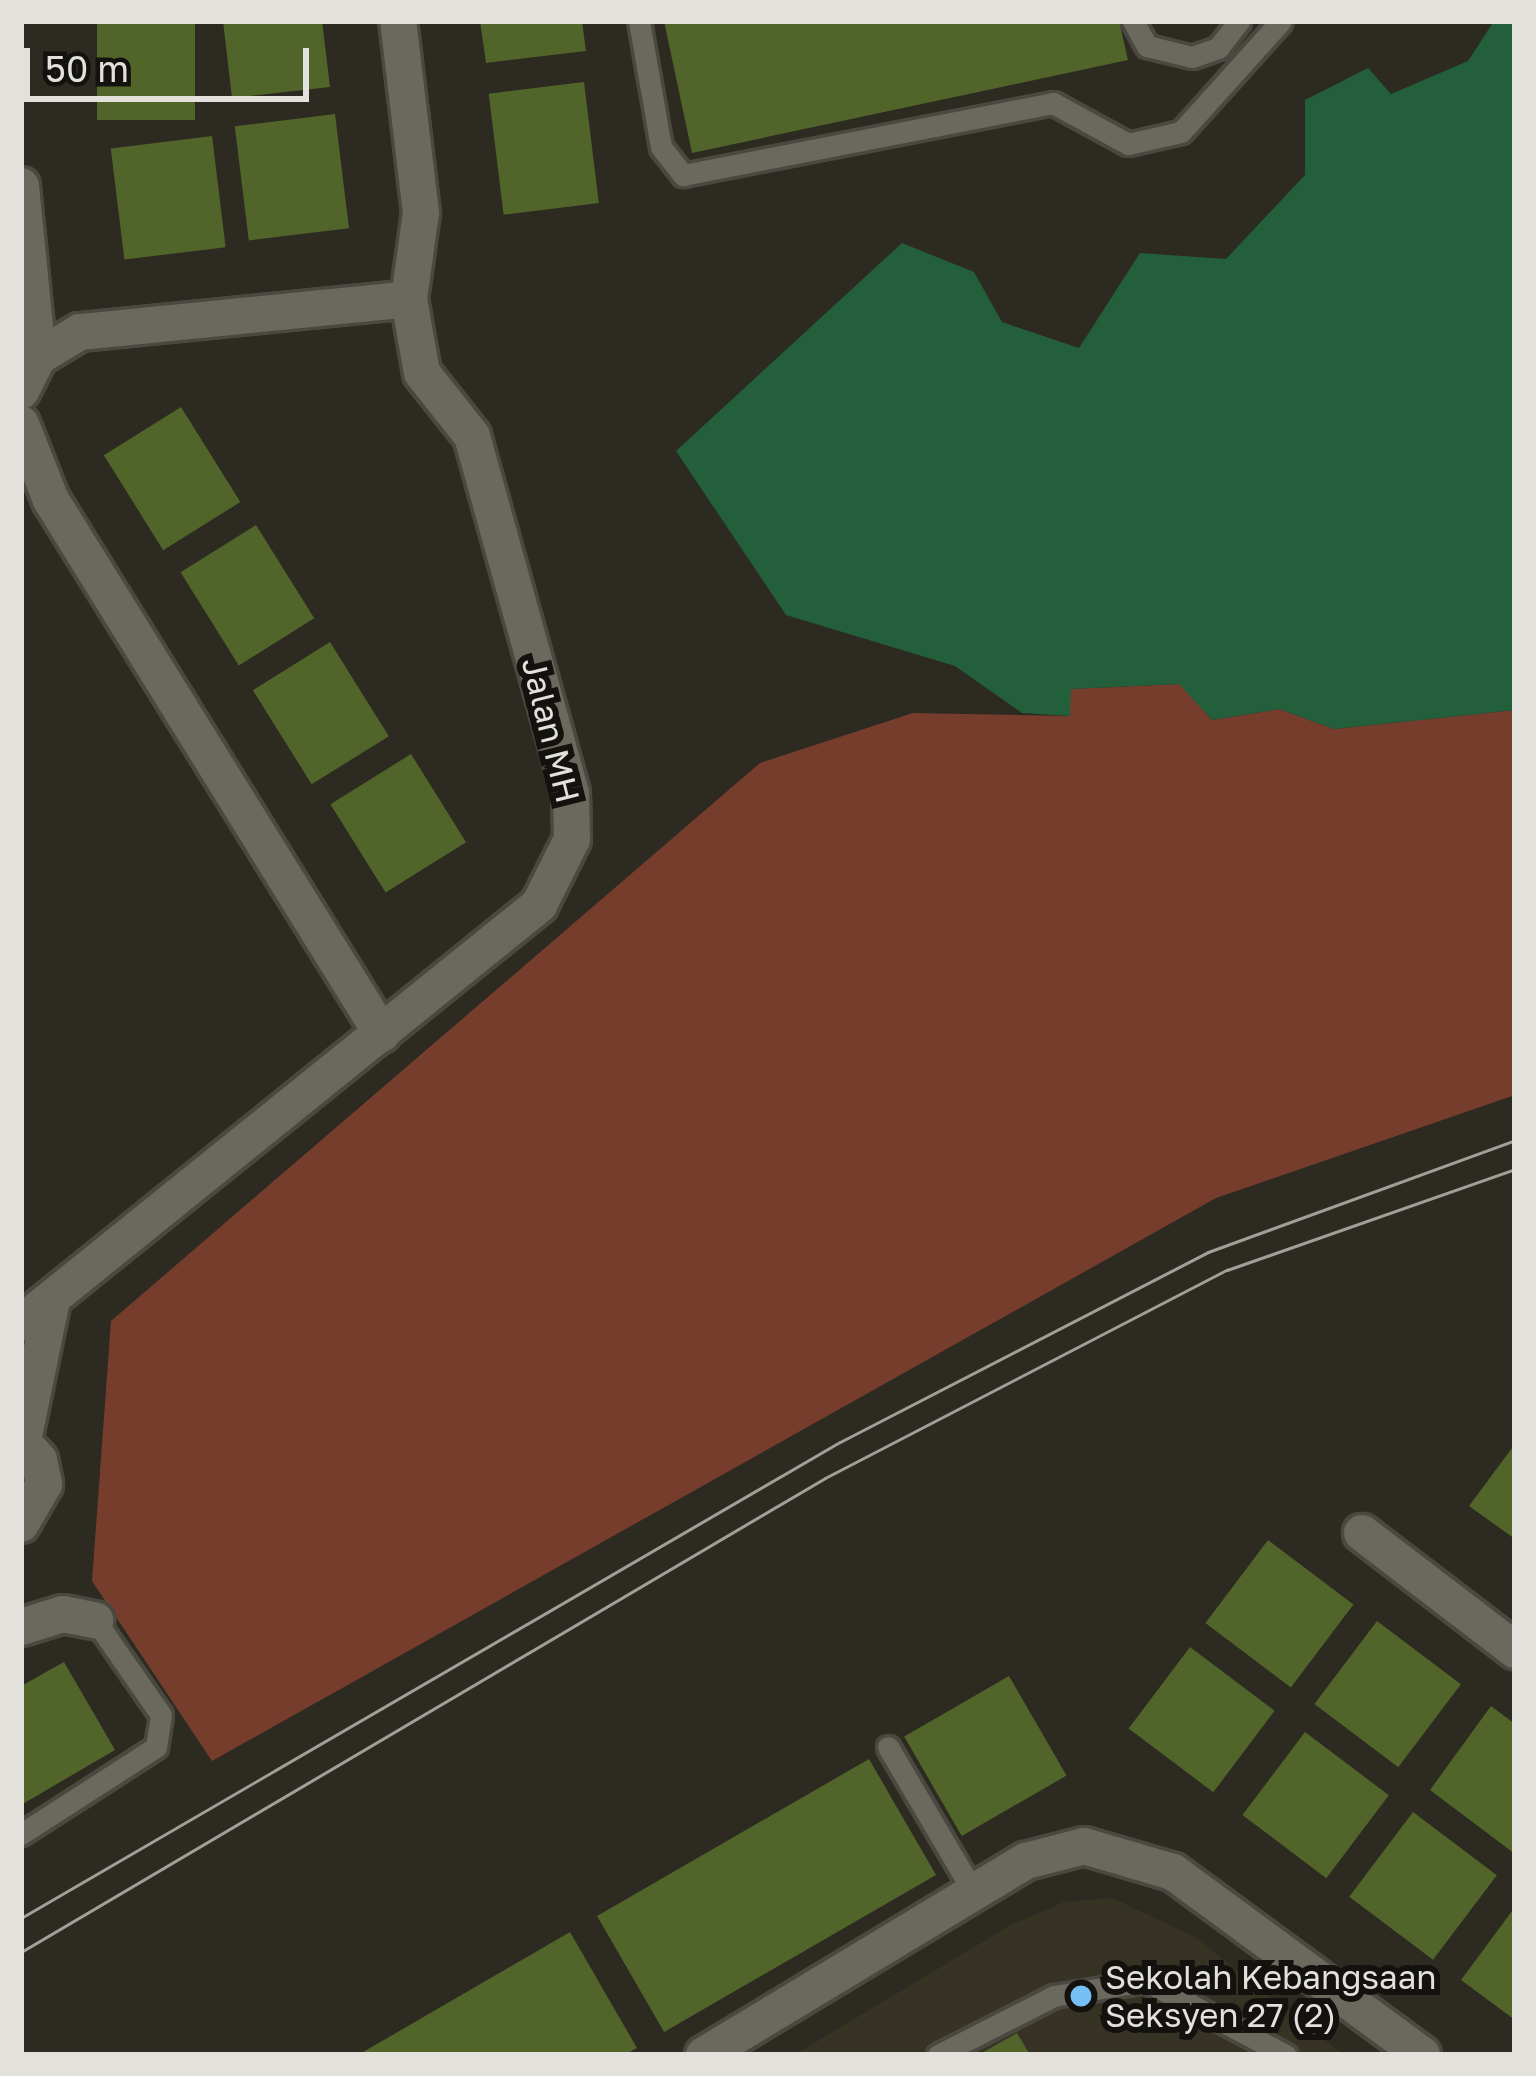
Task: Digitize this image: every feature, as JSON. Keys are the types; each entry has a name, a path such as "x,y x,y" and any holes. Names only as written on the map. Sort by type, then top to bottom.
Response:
{"street":[{"name":"Jalan MH","path":"22,1440 36,1314 538,905 572,839 572,794 472,436 422,373 410,299 421,213 398,21"},
{"path":"21,186 31,334 21,391"},
{"path":"31,334 410,299"},
{"path":"21,424 51,500 382,1034"},
{"path":"21,1524 44,1484 39,1460 22,1440"},
{"path":"1362,1533 1515,1650"},
{"path":"21,1627 63,1614 95,1620"},
{"path":"704,2055 1026,1862 1084,1846 1134,1856 1220,1904 1422,2055"}],"lane":[{"path":"639,21 661,147 683,175 1053,104 1128,144 1181,132 1280,21"},
{"path":"1133,21 1147,46 1192,57 1218,48 1239,21"},
{"path":"21,1834 156,1747 161,1715 95,1620"},
{"path":"888,1747 974,1893"},
{"path":"938,2055 1054,1996 1146,1981 1286,2055"}],"shaded area":[{"path":"1494,21 1515,21 1515,710 1334,729 1279,709 1212,720 1179,684 1071,689 1070,716 1022,713 955,666 786,615 676,451 902,243 974,272 1002,322 1079,348 1140,253 1226,259 1305,175 1305,100 1368,68 1391,94 1468,61"},
{"path":"1180,684 1212,720 1279,709 1334,729 1515,710 1515,1095 1216,1198 212,1761 92,1581 111,1321 760,763 913,713 1069,716 1070,689"},
{"name":"Sekolah Kebangsaan Seksyen 27 (2)","path":"1113,1898 1196,1938 1344,2055 794,2055 1011,1925 1064,1902"}],"building":[{"path":"97,21 195,21 195,120 97,120"},
{"path":"223,21 322,21 330,87 232,98"},
{"path":"480,21 582,21 586,51 486,63"},
{"path":"664,21 1119,21 1128,60 692,153"},
{"path":"584,82 599,203 504,215 489,94"},
{"path":"335,114 349,228 249,240 235,126"},
{"path":"212,136 226,247 124,260 111,148"},
{"path":"181,407 240,502 163,550 104,455"},
{"path":"256,525 314,618 239,665 181,572"},
{"path":"330,642 389,736 312,784 253,690"},
{"path":"411,754 466,842 386,893 330,804"},
{"path":"1515,1444 1515,1539 1469,1506"},
{"path":"1268,1540 1353,1604 1291,1687 1205,1623"},
{"path":"1377,1621 1461,1684 1398,1767 1314,1704"},
{"path":"1190,1647 1275,1711 1213,1792 1129,1728"},
{"path":"64,1662 115,1750 21,1805 21,1686"},
{"path":"1009,1676 1066,1776 962,1836 904,1736"},
{"path":"1491,1706 1515,1724 1515,1854 1430,1790"},
{"path":"1305,1732 1389,1795 1326,1878 1242,1815"},
{"path":"869,1759 936,1875 664,2032 597,1916"},
{"path":"1413,1812 1497,1875 1433,1960 1349,1897"},
{"path":"1515,1907 1515,2020 1461,1980"},
{"path":"570,1932 637,2048 624,2055 358,2055"},
{"path":"1017,2033 1030,2055 978,2055"}],"tram line":[{"path":"21,1918 840,1442 1208,1252 1515,1140"},
{"path":"21,1952 825,1478 1227,1270 1515,1169"}],"place":[{"name":"Sekolah Kebangsaan Seksyen 27 (2)","path":"1081,1996"}]}
